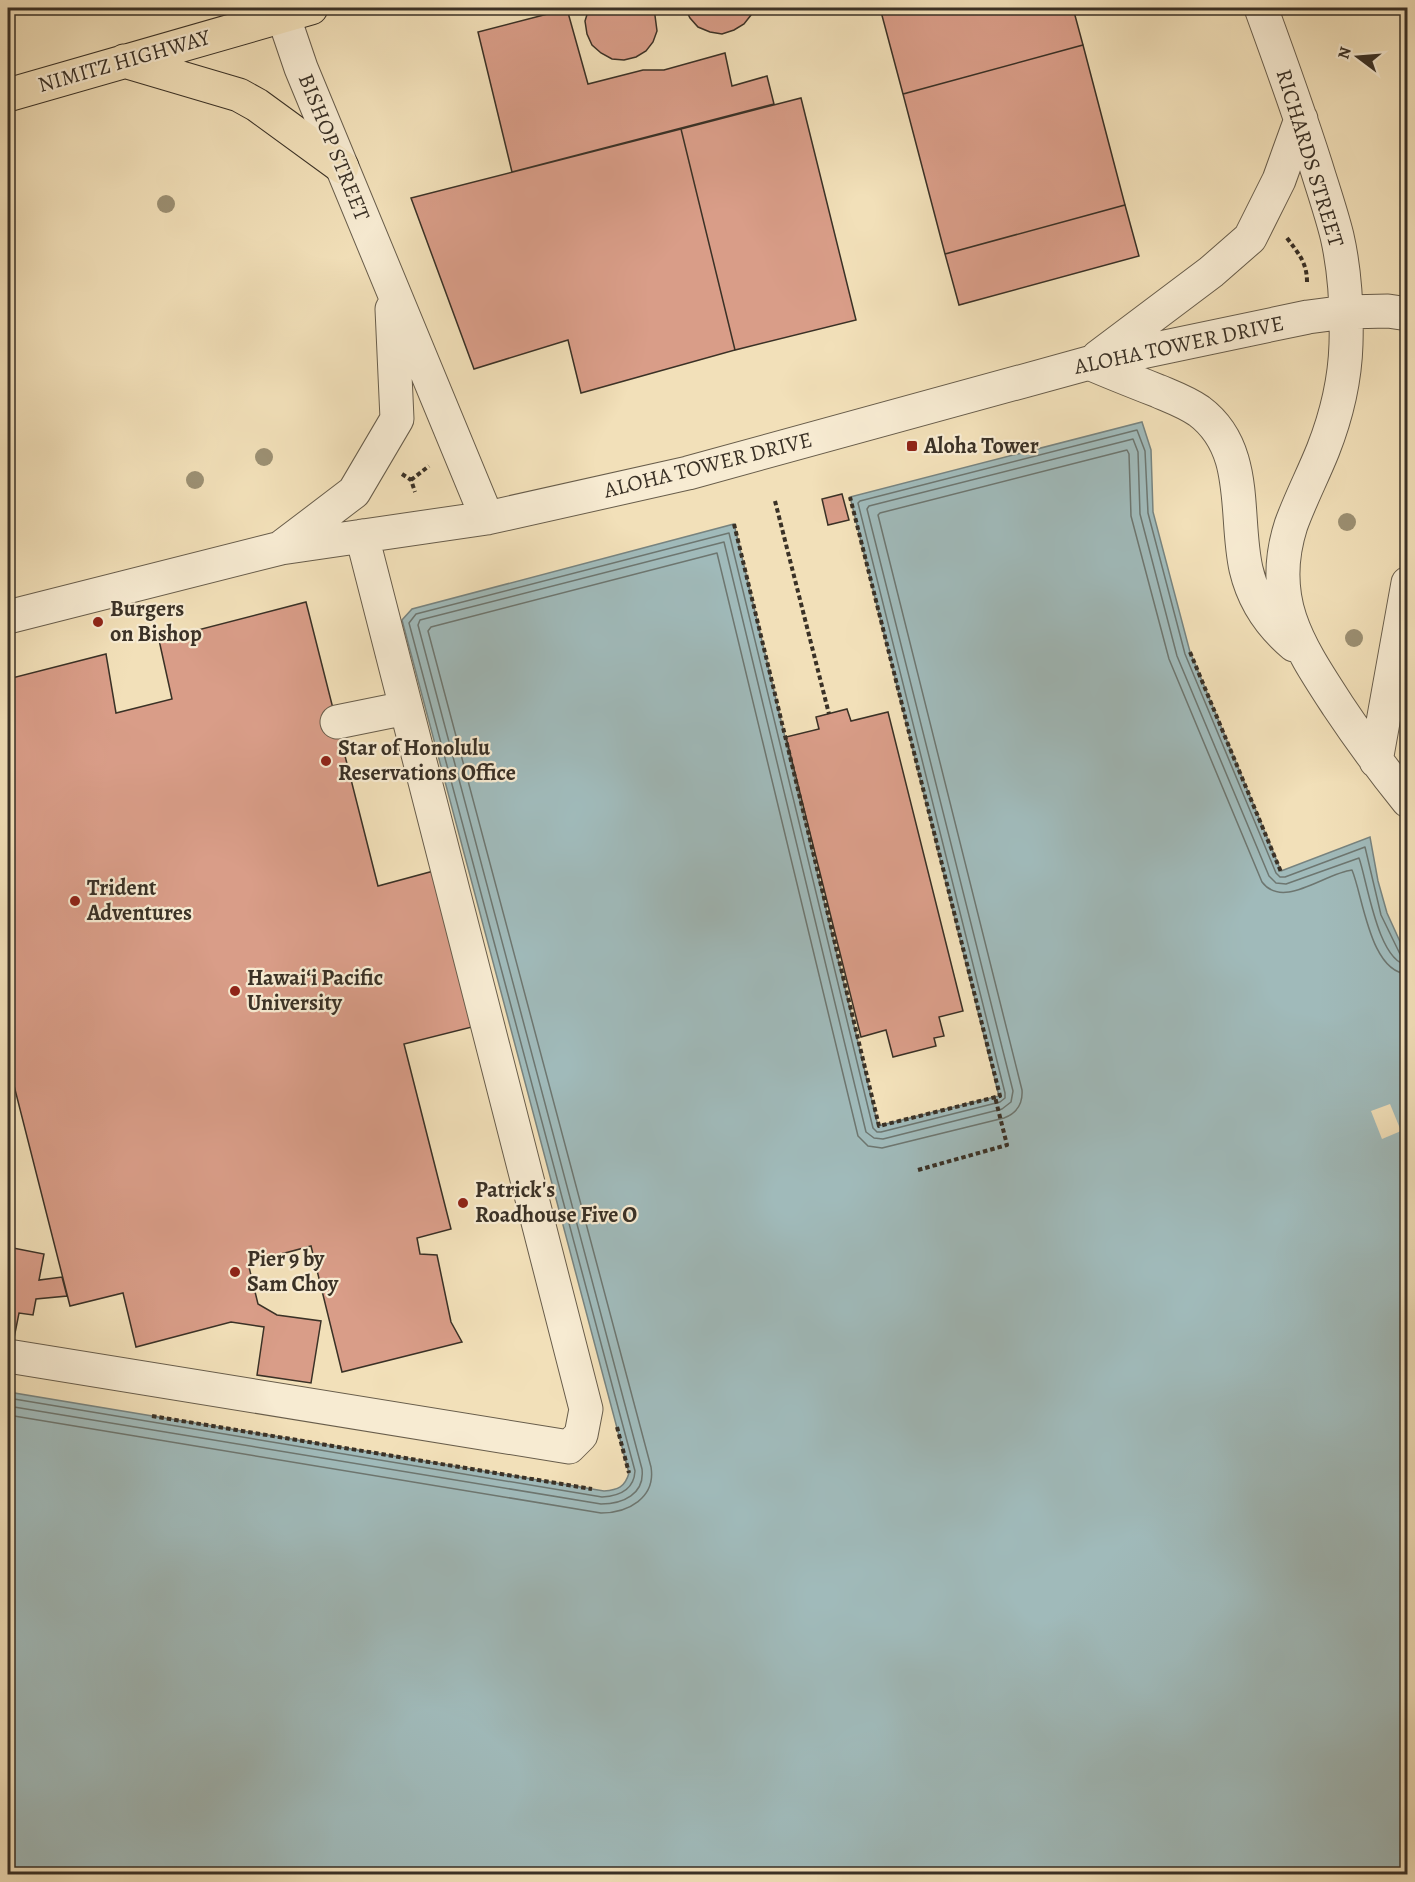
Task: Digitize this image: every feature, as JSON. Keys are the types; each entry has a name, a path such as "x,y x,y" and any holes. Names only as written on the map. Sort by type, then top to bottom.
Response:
{"main road":[{"name":"NIMITZ HIGHWAY","path":"8,95 291,10"},
{"path":"124,61 239,95 279,120 342,167"}],"street":[{"name":"RICHARDS STREET","path":"1261,8 1301,119 1337,236 1344,273 1346,352 1336,409 1292,524 1283,566 1283,587 1287,610 1305,656"},
{"name":"BISHOP STREET","path":"291,10 301,68 487,518"},
{"path":"1089,363 1211,272 1250,238 1279,180 1301,119"},
{"name":"BISHOP STREET","path":"281,548 354,492 397,419 391,286"},
{"name":"ALOHA TOWER DRIVE","path":"8,617 281,548 487,518 688,473 1089,363 1298,319 1346,312 1407,314"},
{"path":"1089,363 1184,402 1214,425 1225,441 1236,469 1242,548 1253,592 1264,613 1276,628 1305,656 1376,761 1407,801"},
{"path":"8,1356 569,1447 581,1435 586,1409 362,536"},
{"path":"1376,761 1407,583"},
{"path":"337,722 406,708"}],"path":[{"path":"1283,233 1303,260 1307,269 1307,282"},
{"path":"411,480 430,465"},
{"path":"396,470 411,480 415,492"},
{"path":"734,524 879,1126 1000,1096 850,497"},
{"path":"775,501 829,714"},
{"path":"1190,652 1281,872"},
{"path":"918,1170 1007,1145 994,1097"},
{"path":"148,1415 592,1489"}],"water":[{"path":"1142,422 1151,450 1153,512 1190,652 1281,871 1370,837 1387,913 1407,957 1407,1874 8,1874 8,1392 604,1491 620,1487 629,1473 402,620 412,609 734,524 878,1126 999,1096 850,497"}],"pier":[{"path":"1390,1104 1401,1131 1382,1139 1371,1111"}],"building":[{"path":"589,8 654,8 657,31 653,42 646,51 636,57 624,60 612,59 592,45 587,34 585,21"},
{"path":"685,8 754,8 744,24 722,34 698,27"},
{"path":"880,8 1073,8 1083,45 903,94"},
{"path":"567,9 588,84 643,70 664,70 725,53 732,86 767,76 774,104 512,172 478,32"},
{"path":"1083,45 1125,205 945,254 903,94"},
{"path":"801,98 856,320 735,350 681,129"},
{"path":"681,129 735,350 581,393 568,340 474,369 411,198"},
{"path":"1125,205 1139,256 959,305 945,254"},
{"path":"842,494 849,520 828,525 822,499"},
{"name":"Hawai‘i Pacific University","path":"306,602 378,886 441,869 472,1027 404,1044 451,1229 417,1238 420,1254 437,1255 451,1322 462,1342 342,1372 311,1246 248,1263 258,1304 277,1315 321,1321 311,1383 257,1375 264,1327 231,1322 136,1347 123,1293 70,1306 8,1062 8,806 13,805 8,782 8,679 106,654 116,713 172,699 159,640"},
{"path":"847,709 851,721 888,712 963,1011 939,1017 944,1036 934,1038 936,1046 893,1057 886,1030 861,1037 786,737 819,729 816,717"},
{"path":"8,1247 44,1254 39,1280 62,1277 67,1296 36,1299 33,1315 19,1313 13,1343 8,1342"}],"place":[{"name":"Aloha Tower","path":"912,446"},
{"name":"Burgers on Bishop","path":"98,622"},
{"name":"Star of Honolulu Reservations Office","path":"326,761"},
{"name":"Trident Adventures","path":"75,901"},
{"name":"Hawai‘i Pacific University","path":"235,991"},
{"name":"Patrick's Roadhouse Five O","path":"463,1203"},
{"name":"Pier 9 by Sam Choy","path":"235,1272"}]}
